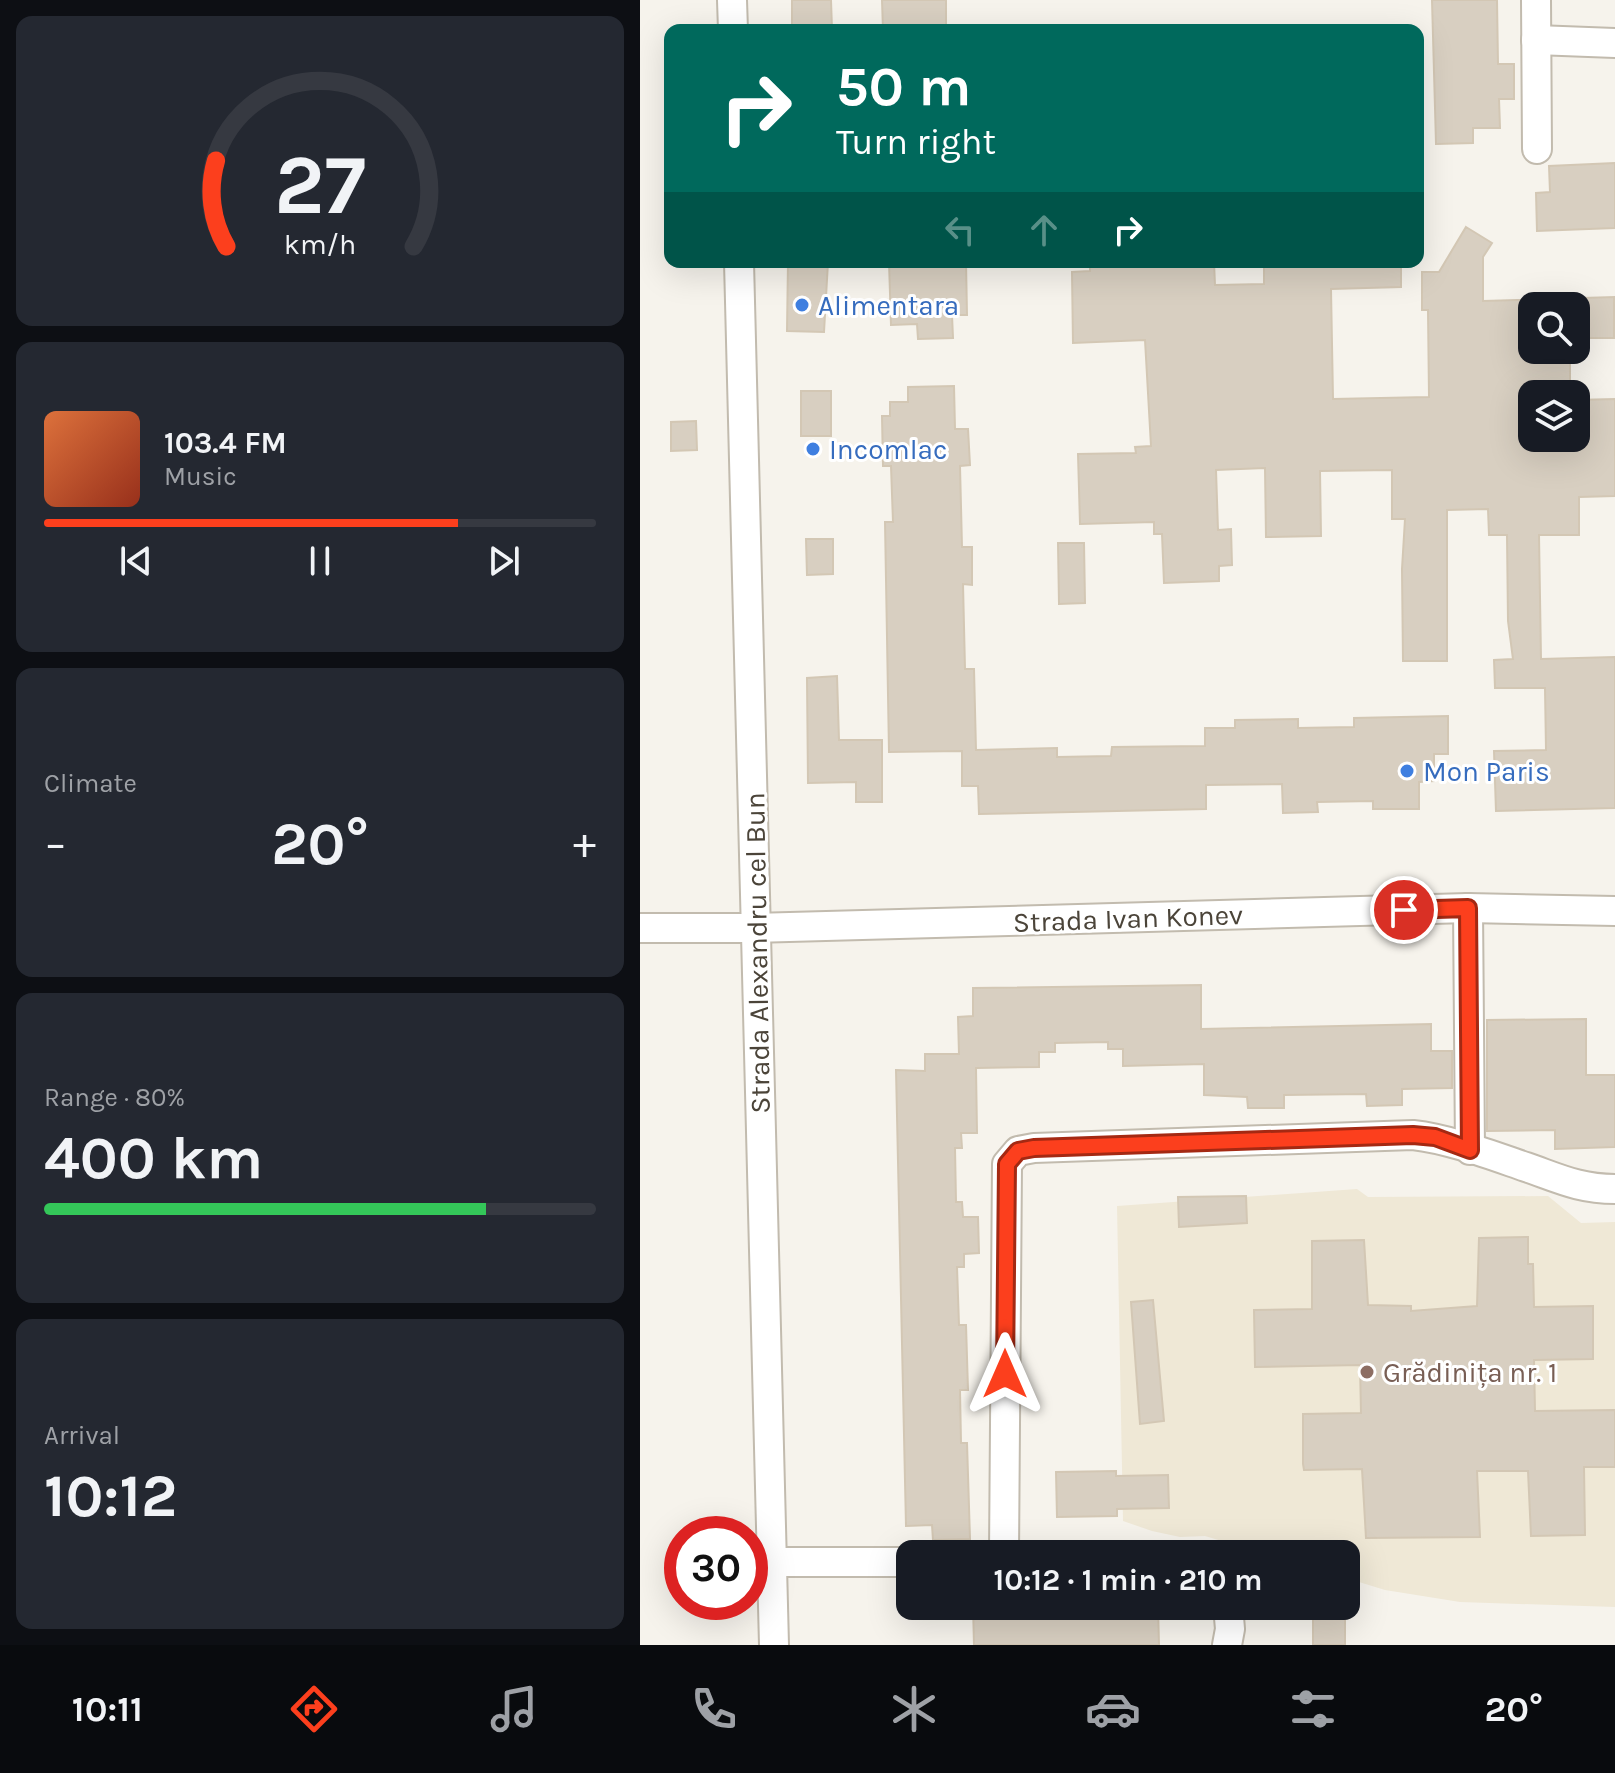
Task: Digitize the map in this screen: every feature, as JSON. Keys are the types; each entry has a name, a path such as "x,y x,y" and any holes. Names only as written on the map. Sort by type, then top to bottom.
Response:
{"street":[{"path":"732,0 733,24"},
{"path":"1536,0 1537,149"},
{"path":"1536,40 1615,43"},
{"name":"Strada Alexandru cel Bun","path":"739,268 774,1645"},
{"path":"1468,908 1470,1150"},
{"name":"Strada Ivan Konev","path":"640,928 757,928 1468,908 1615,911"},
{"path":"1004,1540 1007,1164 1018,1151 1413,1135 1435,1137 1566,1183 1590,1189 1615,1189"},
{"path":"772,1562 896,1562"},
{"path":"1227,1645 1229,1620"}],"shaded area":[{"name":"Grădinița nr. 1","path":"1357,1189 1368,1197 1548,1196 1581,1223 1615,1222 1615,1607 1460,1602 1385,1590 1360,1582 1360,1540 1180,1537 1123,1521 1117,1206"}],"building":[{"path":"792,0 831,0 832,24 792,24"},
{"path":"882,0 946,0 946,24 883,24"},
{"path":"1432,0 1497,0 1498,64 1514,64 1514,99 1499,99 1500,128 1473,128 1473,143 1436,144"},
{"path":"1615,163 1615,228 1537,231 1536,193 1550,192 1549,166"},
{"path":"1466,227 1492,243 1483,257 1483,301 1518,300 1518,364 1570,364 1570,380 1518,380 1518,452 1590,452 1590,400 1615,399 1615,496 1579,497 1579,535 1539,535 1541,659 1615,657 1615,808 1496,811 1494,751 1546,750 1545,688 1495,688 1494,660 1513,659 1508,621 1507,535 1489,535 1488,509 1447,510 1447,661 1403,661 1405,519 1392,519 1392,470 1320,471 1321,536 1266,537 1265,468 1216,470 1218,530 1231,529 1232,565 1219,566 1219,581 1164,583 1162,534 1154,534 1154,522 1080,524 1078,454 1136,453 1135,447 1151,446 1145,340 1073,343 1072,272 1090,271 1090,268 1214,268 1215,285 1264,284 1264,268 1401,268 1401,287 1331,289 1333,399 1429,397 1428,310 1422,310 1422,272 1439,272"},
{"path":"788,268 828,268 824,332 787,331"},
{"path":"889,268 966,268 967,315 952,315 953,338 918,339 917,324 891,325"},
{"path":"1614,297 1614,338 1590,338 1590,298"},
{"path":"954,386 955,429 968,429 970,465 960,466 962,547 972,547 972,585 963,584 965,669 974,669 976,750 1057,748 1057,757 1111,756 1112,747 1205,746 1205,728 1235,728 1235,720 1298,719 1298,728 1354,727 1354,718 1448,716 1448,754 1434,754 1434,781 1419,782 1419,809 1373,809 1373,801 1317,802 1318,812 1283,813 1282,784 1206,785 1206,809 979,814 978,786 962,786 962,751 889,752 885,522 893,522 891,466 883,466 882,416 890,416 890,402 908,402 908,387"},
{"path":"801,391 831,391 831,436 801,436"},
{"path":"696,421 697,450 671,451 671,422"},
{"path":"806,539 833,539 833,574 807,575"},
{"path":"1058,543 1084,543 1085,603 1059,604"},
{"path":"837,676 839,740 882,740 882,802 856,802 856,782 808,783 807,678"},
{"path":"1201,985 1201,1029 1431,1024 1431,1051 1452,1051 1452,1088 1402,1089 1402,1105 1367,1106 1366,1094 1284,1095 1284,1108 1248,1108 1247,1097 1204,1095 1204,1064 1123,1066 1123,1049 1108,1049 1108,1042 1055,1043 1055,1052 1039,1052 1039,1067 976,1068 977,1133 961,1133 962,1148 955,1148 956,1202 962,1202 963,1217 978,1217 979,1253 964,1254 964,1267 957,1267 959,1325 966,1325 968,1390 960,1390 961,1443 967,1443 970,1539 933,1540 932,1525 906,1526 896,1070 925,1071 925,1054 959,1054 958,1017 973,1016 973,988"},
{"path":"1586,1019 1586,1075 1615,1075 1615,1147 1555,1149 1555,1130 1487,1131 1487,1020"},
{"path":"1246,1196 1247,1223 1179,1227 1178,1197"},
{"path":"1528,1237 1528,1264 1533,1264 1534,1307 1593,1306 1593,1359 1534,1360 1535,1411 1615,1410 1615,1467 1584,1467 1585,1535 1531,1536 1528,1471 1477,1471 1480,1537 1366,1538 1362,1469 1304,1470 1303,1464 1303,1414 1361,1413 1360,1365 1255,1367 1254,1310 1312,1309 1312,1241 1364,1240 1368,1305 1411,1306 1411,1311 1477,1306 1479,1238"},
{"path":"1153,1300 1164,1421 1140,1424 1131,1302"},
{"path":"1116,1471 1116,1476 1168,1475 1169,1508 1117,1509 1117,1516 1057,1517 1056,1472"},
{"path":"973,1620 1158,1620 1159,1645 974,1645"},
{"path":"1313,1620 1345,1620 1345,1645 1313,1645"}],"place":[{"name":"Alimentara","path":"802,305"},
{"name":"Incomlac","path":"813,449"},
{"name":"Mon Paris","path":"1407,771"},
{"name":"Grădinița nr. 1","path":"1367,1372"}],"route":[{"path":"1005,1374 1007,1164 1018,1151 1413,1135 1435,1137 1470,1150 1468,908 1404,910"}]}
